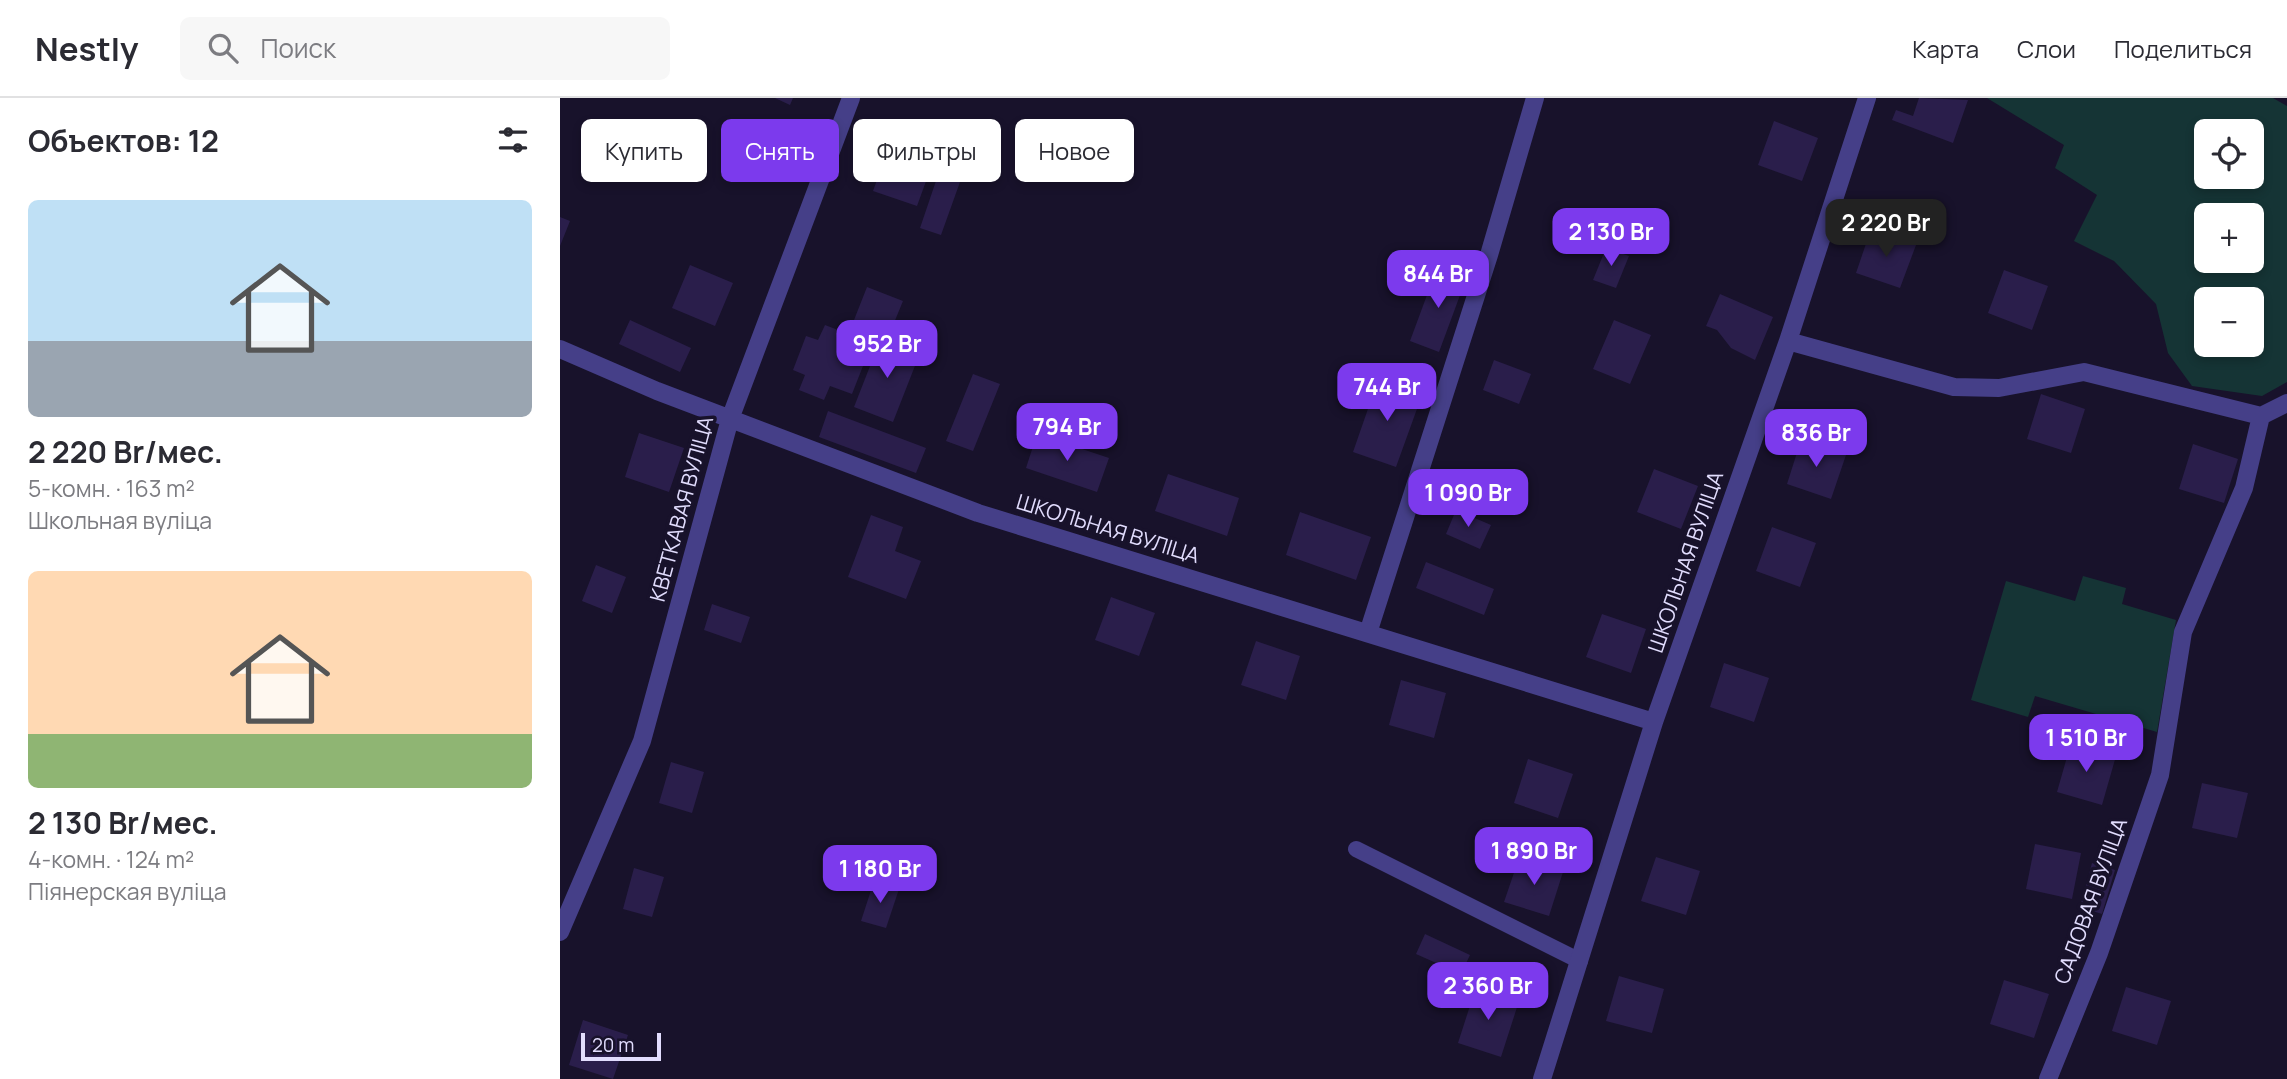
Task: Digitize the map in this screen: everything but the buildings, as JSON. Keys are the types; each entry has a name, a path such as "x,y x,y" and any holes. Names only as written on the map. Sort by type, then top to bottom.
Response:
{"street":[{"name":"КВЕТКАВАЯ ВУЛІЦА","path":"560,932 642,741 730,419 851,98"},
{"path":"1368,633 1489,255 1535,98"},
{"name":"ШКОЛЬНАЯ ВУЛІЦА","path":"1542,1079 1654,722 1788,341 1867,98"},
{"path":"1788,341 1954,387 1999,388 2084,372 2261,415 2287,403"},
{"name":"ШКОЛЬНАЯ ВУЛІЦА","path":"560,349 657,391 978,513 1654,722"},
{"name":"САДОВАЯ ВУЛІЦА","path":"2048,1079 2099,953 2160,775 2183,632 2244,488 2261,415"}],"lane":[{"path":"1356,849 1580,961"}],"green space":[{"path":"1987,98 2273,98 2287,106 2287,382 2262,396 2192,386 2168,353 2156,304 2114,261 2074,241 2097,195 2055,168 2064,145"},
{"path":"2083,576 2126,588 2122,604 2176,620 2157,732 2035,696 2028,717 1971,700 2006,581 2075,601"}]}
